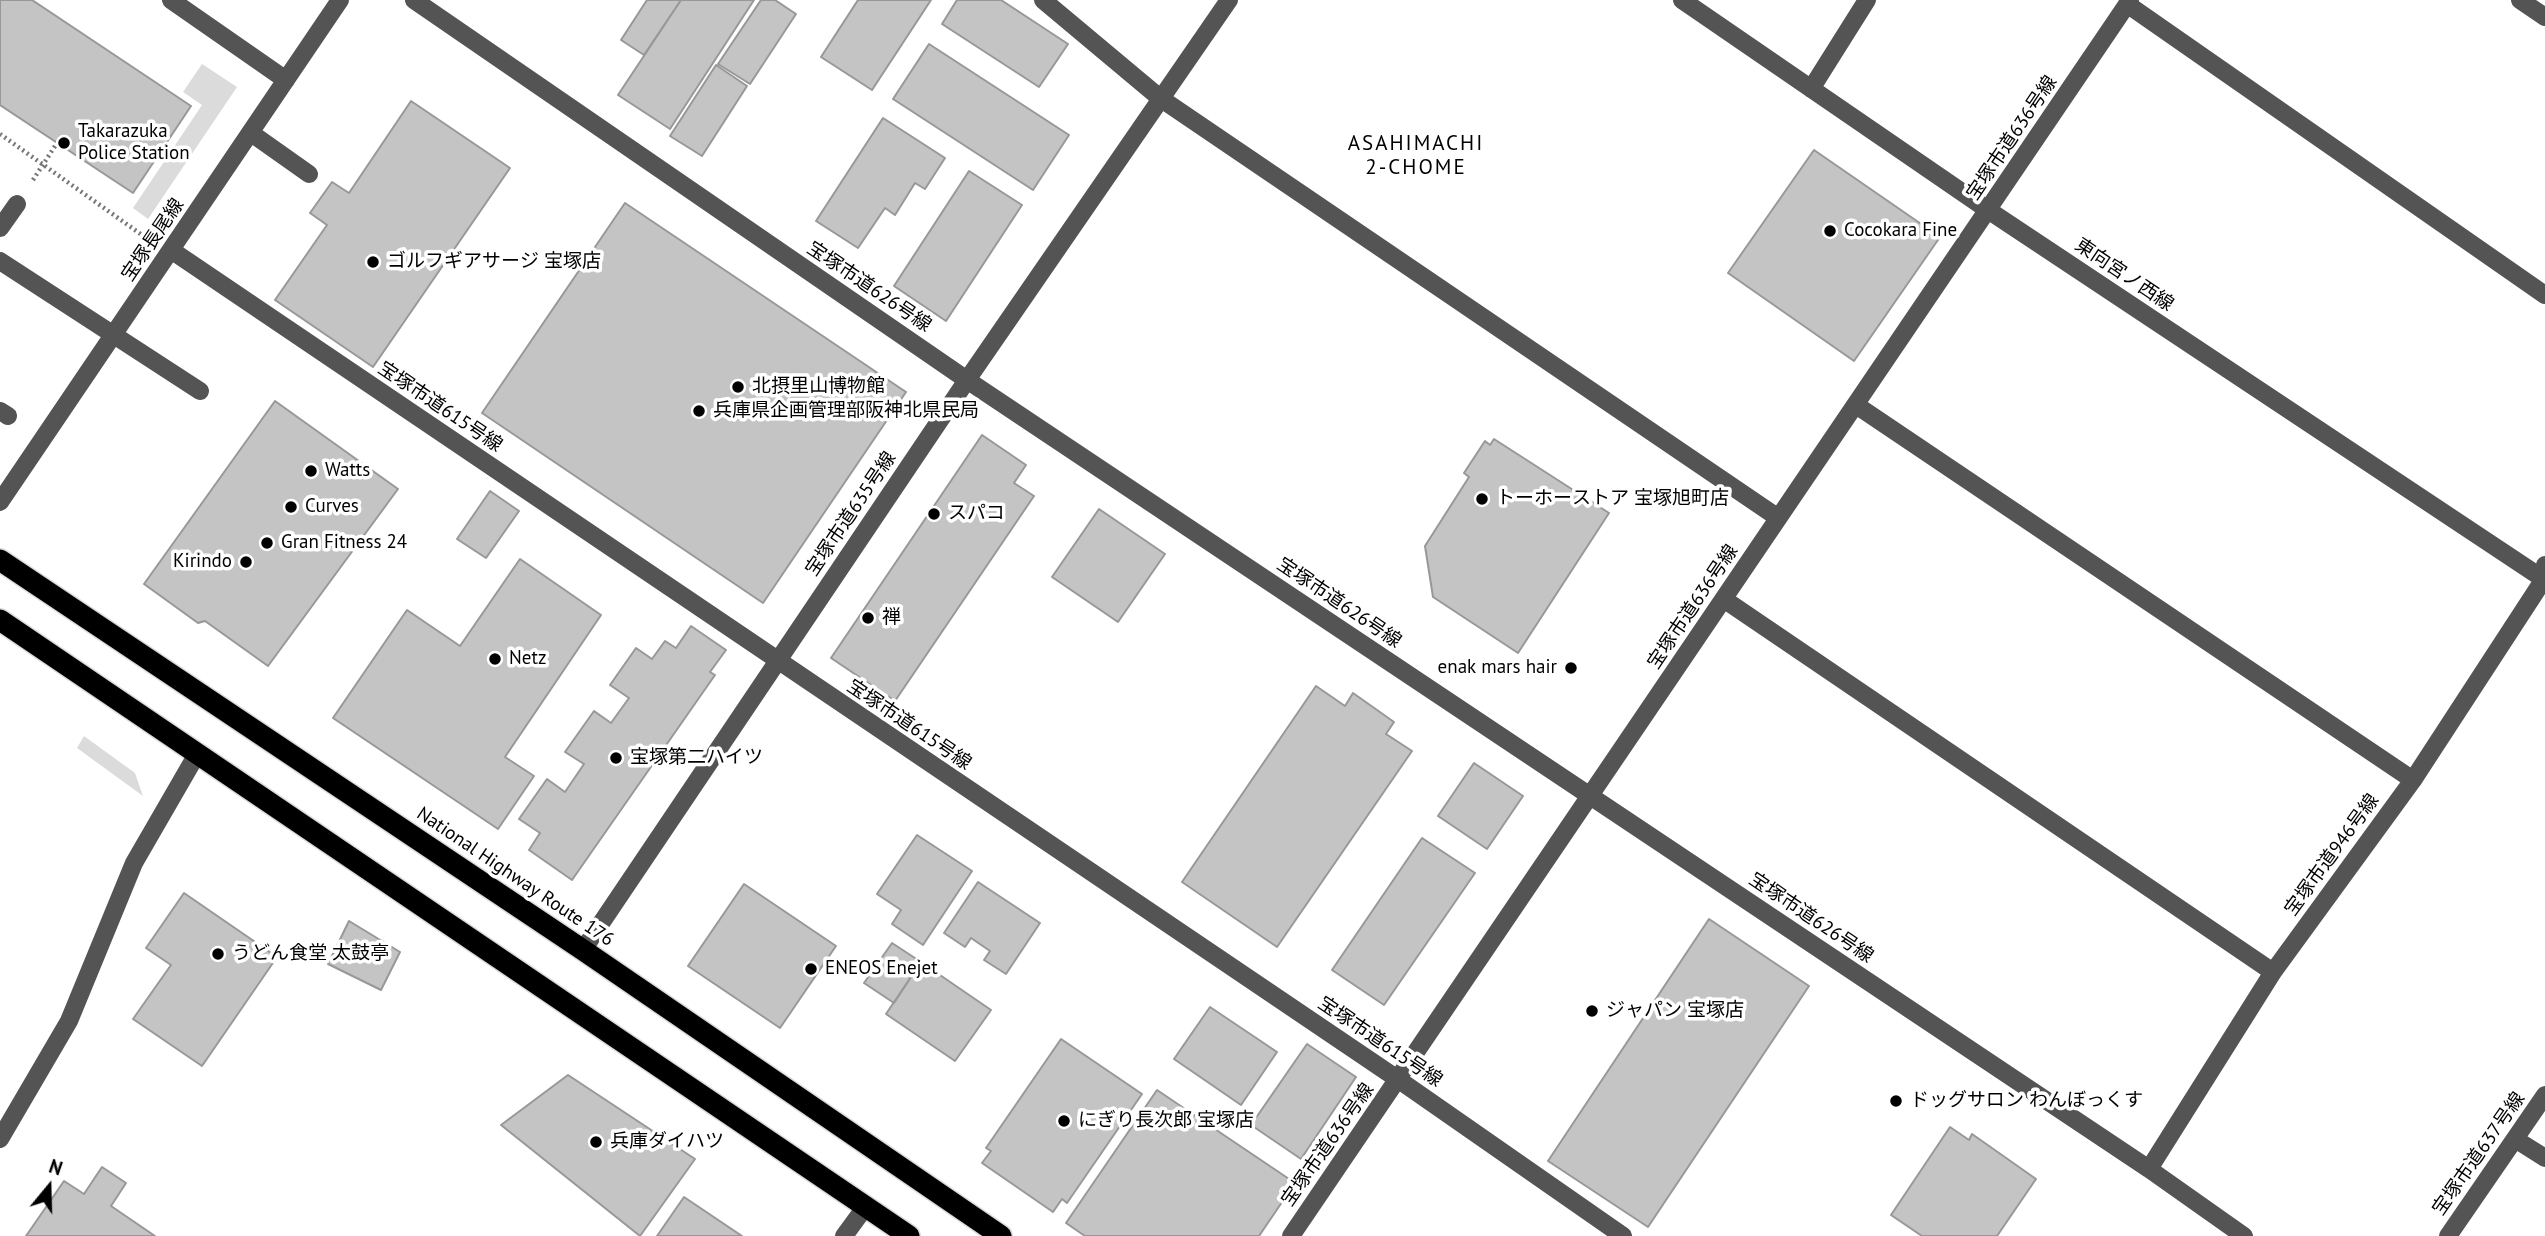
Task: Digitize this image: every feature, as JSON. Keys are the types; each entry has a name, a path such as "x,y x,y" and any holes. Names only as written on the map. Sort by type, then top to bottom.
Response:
{"highway":[{"name":"National Highway Route 176","path":"0,560 583,950 1002,1236"},
{"path":"0,620 909,1236"}],"street":[{"path":"171,0 286,80"},
{"name":"宝塚長尾線","path":"0,502 340,0"},
{"name":"宝塚市道626号線","path":"414,0 967,380 2149,1169 2244,1236"},
{"path":"1043,0 1160,98 1777,517"},
{"name":"宝塚市道635号線","path":"583,950 967,380 1229,0"},
{"name":"東向宮ノ西線","path":"1682,0 1989,211 2545,575"},
{"path":"1811,89 1867,0"},
{"path":"2520,0 2545,16"},
{"path":"2128,2 2545,295"},
{"name":"宝塚市道636号線","path":"1291,1236 1725,600 1777,517 1989,211 2128,2"},
{"path":"251,133 309,174"},
{"path":"0,229 17,204"},
{"name":"宝塚市道615号線","path":"171,250 776,662 1399,1080 1623,1236"},
{"path":"0,261 116,333 200,391"},
{"path":"1856,405 2413,780"},
{"name":"宝塚市道946号線","path":"2149,1169 2273,972 2413,780 2545,575"},
{"path":"1725,600 2273,972"},
{"path":"0,1139 69,1021 134,863 197,754"},
{"name":"宝塚市道637号線","path":"2448,1236 2545,1095"},
{"path":"2515,1139 2545,1158"},
{"path":"845,1236 866,1206"}],"path":[{"path":"0,134 144,237"},
{"path":"17,204 57,143"}],"shaded area":[{"path":"202,64 237,87 148,219 133,208 202,105 183,92"},
{"path":"84,736 135,773 143,796 77,748"}],"building":[{"path":"0,0 32,0 191,106 133,193 0,105"},
{"path":"647,0 681,0 644,55 621,40"},
{"path":"681,0 754,0 670,129 618,95"},
{"path":"761,0 775,0 796,14 750,84 718,64"},
{"path":"858,0 931,0 872,90 821,57"},
{"path":"957,0 1001,0 1068,44 1039,87 942,24"},
{"path":"929,44 1069,135 1033,190 893,99"},
{"path":"716,65 747,86 702,156 670,136"},
{"name":"ゴルフギアサージ 宝塚店","path":"411,101 510,168 373,367 275,300 327,225 310,213 332,182 349,193"},
{"path":"883,118 945,158 925,189 915,183 895,215 885,208 858,248 816,221"},
{"path":"1814,150 1940,237 1854,361 1728,273"},
{"path":"969,171 1022,205 946,321 894,286"},
{"path":"625,203 906,392 763,603 482,413"},
{"path":"275,401 398,489 268,666 205,621 198,623 144,584"},
{"path":"982,435 1026,465 1014,483 1034,496 895,701 831,658"},
{"path":"1494,439 1609,513 1518,653 1433,597 1425,546 1469,477 1464,473 1485,441 1490,445"},
{"path":"490,491 519,511 486,558 457,539"},
{"path":"1099,509 1165,554 1118,622 1052,577"},
{"path":"520,559 601,615 505,757 534,776 498,829 333,718 407,610 460,646"},
{"name":"宝塚第二ハイツ","path":"691,626 726,650 710,672 715,675 572,880 529,850 540,833 519,819 547,779 565,792 584,764 565,752 594,711 611,723 629,698 610,685 636,648 652,659 665,641 676,648"},
{"path":"1316,686 1345,706 1353,693 1394,722 1386,734 1412,751 1277,947 1182,882"},
{"path":"1474,763 1523,796 1487,849 1438,816"},
{"path":"917,835 972,871 923,945 892,924 901,910 877,894"},
{"path":"1422,838 1475,873 1384,1005 1332,970"},
{"path":"978,882 1040,923 1006,974 984,960 990,951 971,938 965,947 944,933"},
{"path":"744,884 836,946 780,1028 688,966"},
{"path":"184,893 277,957 202,1066 133,1019 171,965 146,948"},
{"path":"1709,919 1809,986 1648,1227 1548,1161"},
{"path":"349,921 400,952 381,990 328,964"},
{"path":"892,943 921,962 894,1003 864,983"},
{"path":"921,962 991,1010 955,1061 886,1014"},
{"path":"1210,1007 1277,1052 1241,1105 1174,1059"},
{"name":"にぎり長次郎 宝塚店","path":"1061,1039 1142,1094 1067,1203 1062,1199 1053,1212 982,1163 991,1151 986,1148"},
{"path":"1307,1044 1356,1077 1301,1159 1251,1125"},
{"name":"兵庫ダイハツ","path":"568,1075 695,1159 640,1236 501,1125"},
{"path":"1157,1090 1295,1183 1259,1236 1085,1236 1066,1223"},
{"path":"1950,1127 1969,1140 1972,1134 2036,1179 1997,1236 1922,1236 1891,1215"},
{"path":"102,1167 126,1183 111,1206 155,1236 26,1236 64,1181 84,1194"},
{"path":"684,1197 742,1236 657,1236"}],"place":[{"name":"Takarazuka Police Station","path":"64,143"},
{"name":"Cocokara Fine","path":"1830,231"},
{"name":"ゴルフギアサージ 宝塚店","path":"373,262"},
{"name":"北摂里山博物館","path":"738,387"},
{"name":"兵庫県企画管理部阪神北県民局","path":"699,411"},
{"name":"Watts","path":"311,471"},
{"name":"トーホーストア 宝塚旭町店","path":"1482,499"},
{"name":"Curves","path":"291,507"},
{"name":"スパコ","path":"934,514"},
{"name":"Gran Fitness 24","path":"267,543"},
{"name":"Kirindo","path":"246,562"},
{"name":"禅","path":"868,618"},
{"name":"Netz","path":"495,659"},
{"name":"enak mars hair","path":"1571,668"},
{"name":"宝塚第二ハイツ","path":"616,758"},
{"name":"うどん食堂 太鼓亭","path":"218,954"},
{"name":"ENEOS Enejet","path":"811,969"},
{"name":"ジャパン 宝塚店","path":"1592,1011"},
{"name":"ドッグサロン わんぼっくす","path":"1896,1101"},
{"name":"にぎり長次郎 宝塚店","path":"1064,1121"},
{"name":"兵庫ダイハツ","path":"596,1142"}],"district":[{"name":"ASAHIMACHI 2-CHOME","path":"1416,156"}]}
